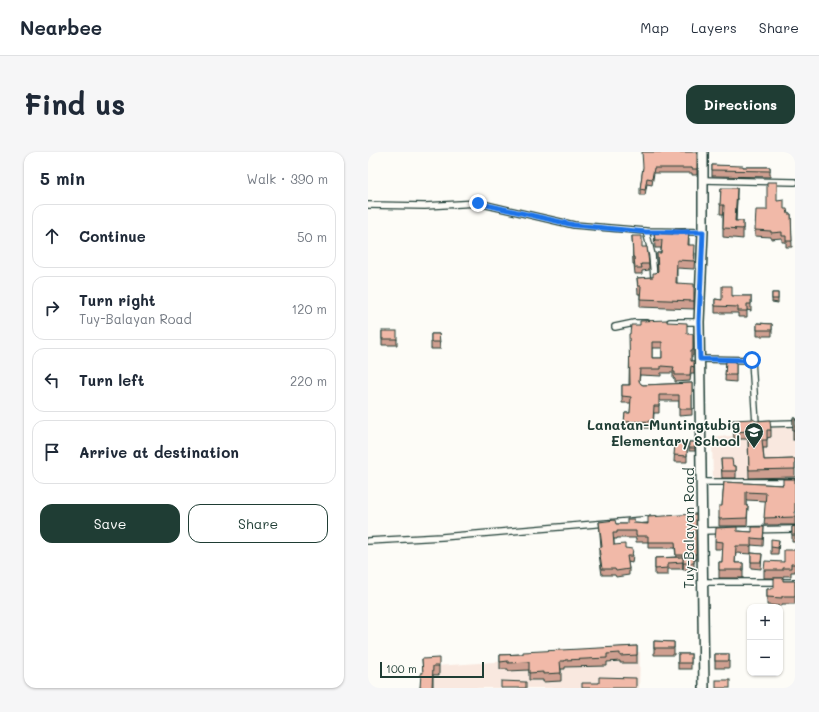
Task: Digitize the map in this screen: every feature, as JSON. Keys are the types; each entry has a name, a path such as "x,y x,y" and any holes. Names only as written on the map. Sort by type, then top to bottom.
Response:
{"main road":[{"name":"Tuy-Balayan Road","path":"703,152 703,232 699,322 700,359 696,385 701,482 698,515 702,531 704,688"}],"street":[{"path":"703,180 795,182"},
{"path":"368,205 425,206 478,203 574,225 646,232 703,232"},
{"path":"646,232 652,255 654,277"},
{"path":"664,322 699,322"},
{"path":"615,327 634,323 650,323"},
{"path":"700,359 752,360 756,424 795,422"},
{"path":"701,482 795,482"},
{"path":"368,541 450,536 663,518"},
{"path":"702,531 795,530"},
{"path":"702,582 795,582"}],"shaded area":[{"name":"Lanatan-Muntingtubig Elementary School","path":"795,427 795,479 713,482 712,437 732,436 732,428"},
{"path":"640,652 639,688 422,688 422,667"}],"building":[{"path":"642,152 697,152 697,169 654,168 652,179 647,178 645,190 640,189 643,167"},
{"path":"712,165 770,167 770,171 712,170"},
{"path":"767,182 777,182 777,201 784,200 784,209 787,209 788,214 791,214 792,241 786,241 786,236 782,236 782,232 771,233 771,231 755,230 756,210 767,210"},
{"path":"721,188 737,188 735,221 743,221 743,229 723,228 724,205 720,205"},
{"path":"674,229 689,230 688,245 695,245 694,261 677,260 676,283 694,284 694,301 640,299 641,286 638,286 637,278 653,277 653,273 658,271 657,253 661,253 662,240 655,240 654,233 673,234"},
{"path":"632,236 642,236 642,247 647,247 649,264 641,264 642,268 635,268"},
{"path":"722,286 732,286 732,296 751,296 751,304 747,304 747,311 738,311 738,307 715,306 715,299 722,300"},
{"path":"772,293 778,293 778,299 772,299"},
{"path":"667,320 667,322 687,323 687,334 693,334 691,361 694,361 694,367 691,366 690,375 675,375 675,372 673,372 674,367 661,366 661,369 640,369 639,381 643,385 692,383 692,409 679,409 679,395 659,395 659,406 654,406 653,421 624,422 625,413 630,413 631,397 622,396 622,385 630,385 629,334 631,325 640,325 640,321","holes":["652,342 662,342 662,358 652,358"]},
{"path":"757,323 772,324 772,330 757,330"},
{"path":"382,331 397,331 397,339 382,339"},
{"path":"431,334 439,334 440,342 431,342"},
{"path":"726,361 736,361 736,375 725,375"},
{"path":"793,418 795,418 795,430 793,430"},
{"path":"753,419 756,421 770,420 771,430 767,430 767,440 762,440 764,460 795,459 795,469 749,470 748,431 734,432 733,420"},
{"path":"689,442 695,442 695,448 689,448"},
{"path":"675,443 687,443 687,456 674,455"},
{"path":"721,459 732,459 733,466 736,466 736,471 722,471"},
{"path":"783,479 795,479 795,517 764,518 766,493 746,492 746,506 748,506 747,518 719,519 719,506 722,506 724,482 783,485"},
{"path":"696,514 696,554 694,554 694,563 683,563 683,555 676,555 675,542 648,542 648,536 636,536 636,531 617,531 617,533 613,533 614,545 625,544 625,548 633,549 632,556 627,556 629,569 616,571 615,569 602,569 599,548 602,547 599,522 615,520 616,524 627,524 627,519 634,519 634,523 648,524 648,517"},
{"path":"795,526 795,535 792,535 792,527"},
{"path":"737,527 737,531 752,532 752,527 764,527 763,539 751,538 751,546 736,546 735,563 743,563 743,570 719,570 719,562 722,562 723,542 715,541 716,528"},
{"path":"771,539 779,540 778,548 771,547"},
{"path":"784,550 795,550 795,564 791,564 791,568 783,568 783,570 764,570 765,561 784,562"},
{"path":"751,553 762,554 761,562 751,562"},
{"path":"683,557 683,562 668,563 668,568 655,569 655,558"},
{"path":"774,578 783,578 783,581 795,581 795,596 782,596 782,598 767,597 767,589 774,588"},
{"path":"654,641 674,642 674,648 654,648"},
{"path":"637,646 637,655 620,656 620,653 607,654 607,658 560,661 561,673 529,673 529,662 500,662 500,655 523,654 523,652"},
{"path":"678,654 691,654 691,663 678,663"},
{"path":"715,654 729,654 729,661 715,661"},
{"path":"439,658 439,666 433,666 432,688 420,688 421,673 423,673 422,659"},
{"path":"599,677 636,678 636,688 582,688 582,683 599,683"},
{"path":"716,680 730,680 730,688 716,688"},
{"path":"501,681 526,682 526,688 501,688"}],"place":[{"name":"Lanatan-Muntingtubig Elementary School","path":"754,449"}],"route":[{"path":"478,203 574,225 646,232 703,232 699,322 700,359 752,360"}]}
